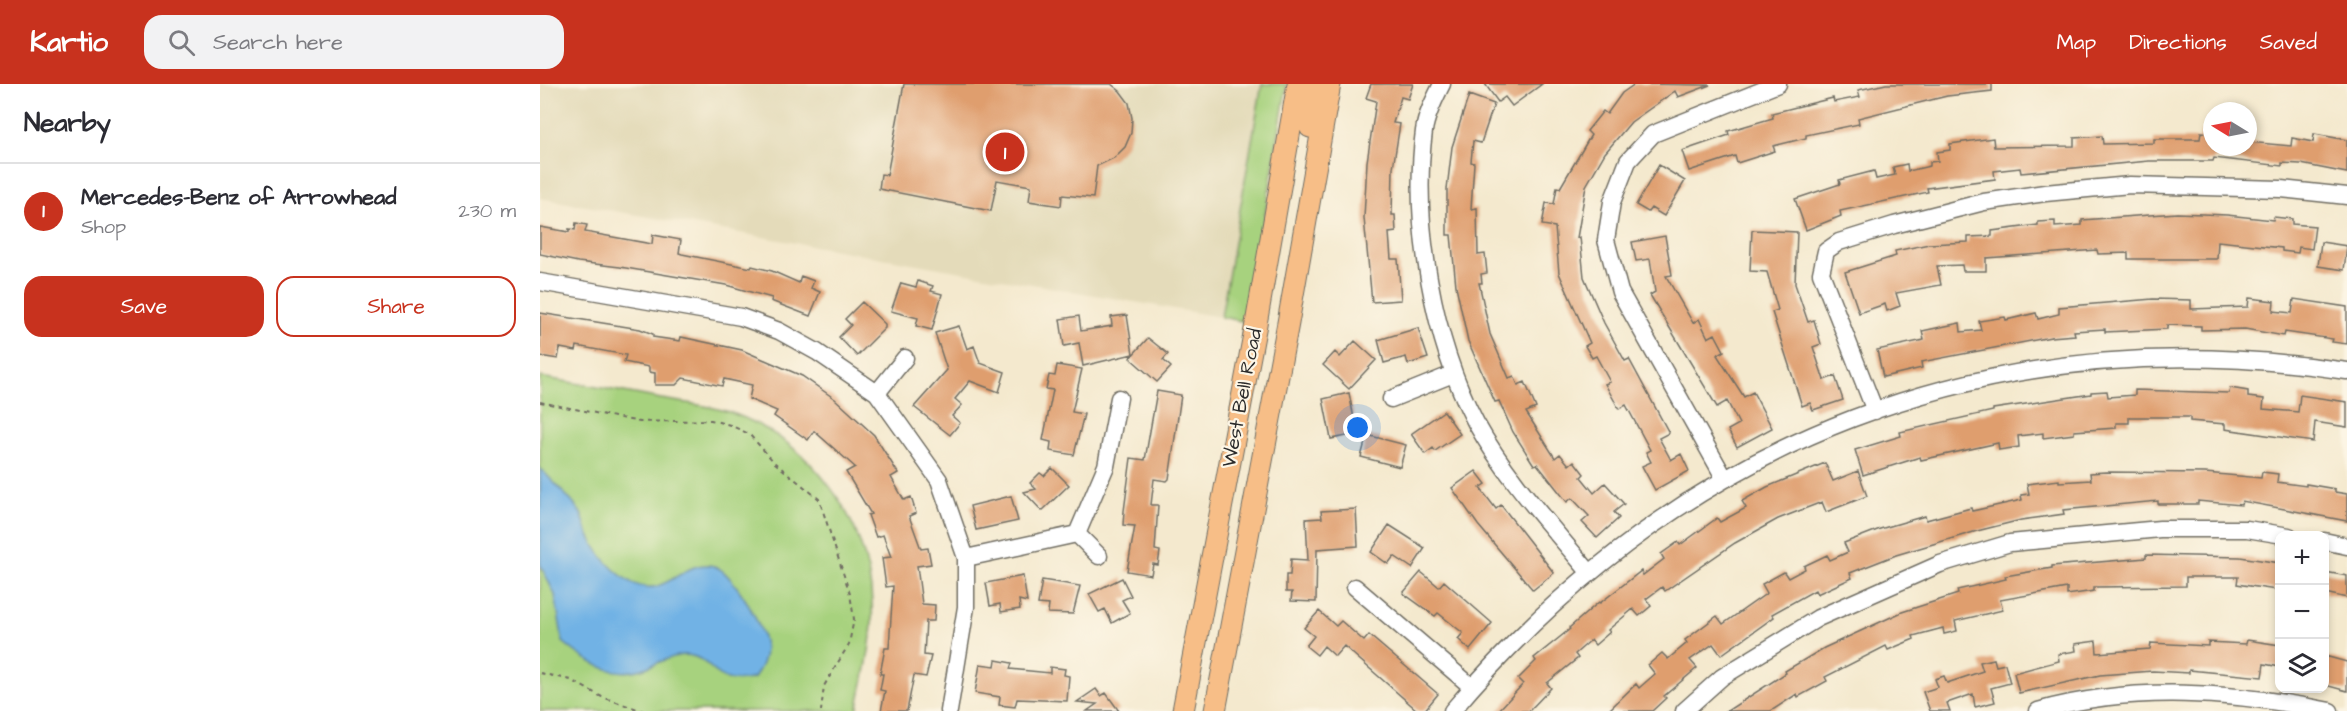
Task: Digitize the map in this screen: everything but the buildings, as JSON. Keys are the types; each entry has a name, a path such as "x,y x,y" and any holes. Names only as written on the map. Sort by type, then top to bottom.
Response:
{"main road":[{"name":"West Bell Road","path":"1183,711 1254,336 1298,84"},
{"path":"1312,182 1309,138 1314,84"},
{"name":"West Bell Road","path":"1215,711 1330,84"}],"street":[{"path":"1442,84 1424,129 1421,224 1433,299 1453,374 1484,434 1523,490 1589,572"},
{"path":"1725,479 1620,292 1606,240 1612,202 1628,161 1653,134 1778,84"},
{"path":"1875,411 1821,273 1826,251 1839,242 1984,202 2130,184 2281,189 2347,196"},
{"path":"540,282 741,317 779,331 817,352 877,393 939,480 966,558 966,608 950,711"},
{"path":"877,393 905,358"},
{"path":"1452,711 1527,627 1589,572 1656,521 1725,479 1797,441 1875,411 1984,380 2035,369 2109,361 2224,359 2347,371"},
{"path":"1391,399 1453,374"},
{"path":"1077,534 1106,466 1119,398"},
{"path":"1684,711 1722,677 1818,618 1940,564 2000,546 2087,534 2160,529 2247,529 2275,534"},
{"path":"966,558 1077,534"},
{"path":"1077,534 1099,556"},
{"path":"2329,542 2347,546"},
{"path":"1356,587 1472,687"},
{"path":"2038,711 2117,696 2208,694 2273,700 2330,711"}],"path":[{"path":"540,402 640,422 711,420 730,425 749,434 775,463 819,499 850,594 854,619 849,644 824,686 821,711"},
{"path":"540,673 571,680 602,697 643,711"}],"shaded area":[{"path":"540,84 1262,84 1220,317 540,198"}],"green space":[{"path":"1262,84 1287,84 1247,322 1221,317"},
{"path":"540,377 724,410 761,426 787,443 810,464 830,487 847,514 860,542 868,572 872,603 871,631 857,711 540,711"}],"water":[{"path":"540,468 580,512 591,540 604,559 626,579 640,586 652,587 702,565 714,566 722,570 747,602 764,640 764,657 754,678 729,680 695,657 685,655 672,657 638,670 615,671 593,663 563,642 555,595 540,564"}],"place":[{"name":"Mercedes-Benz of Arrowhead","path":"1005,152"}]}
